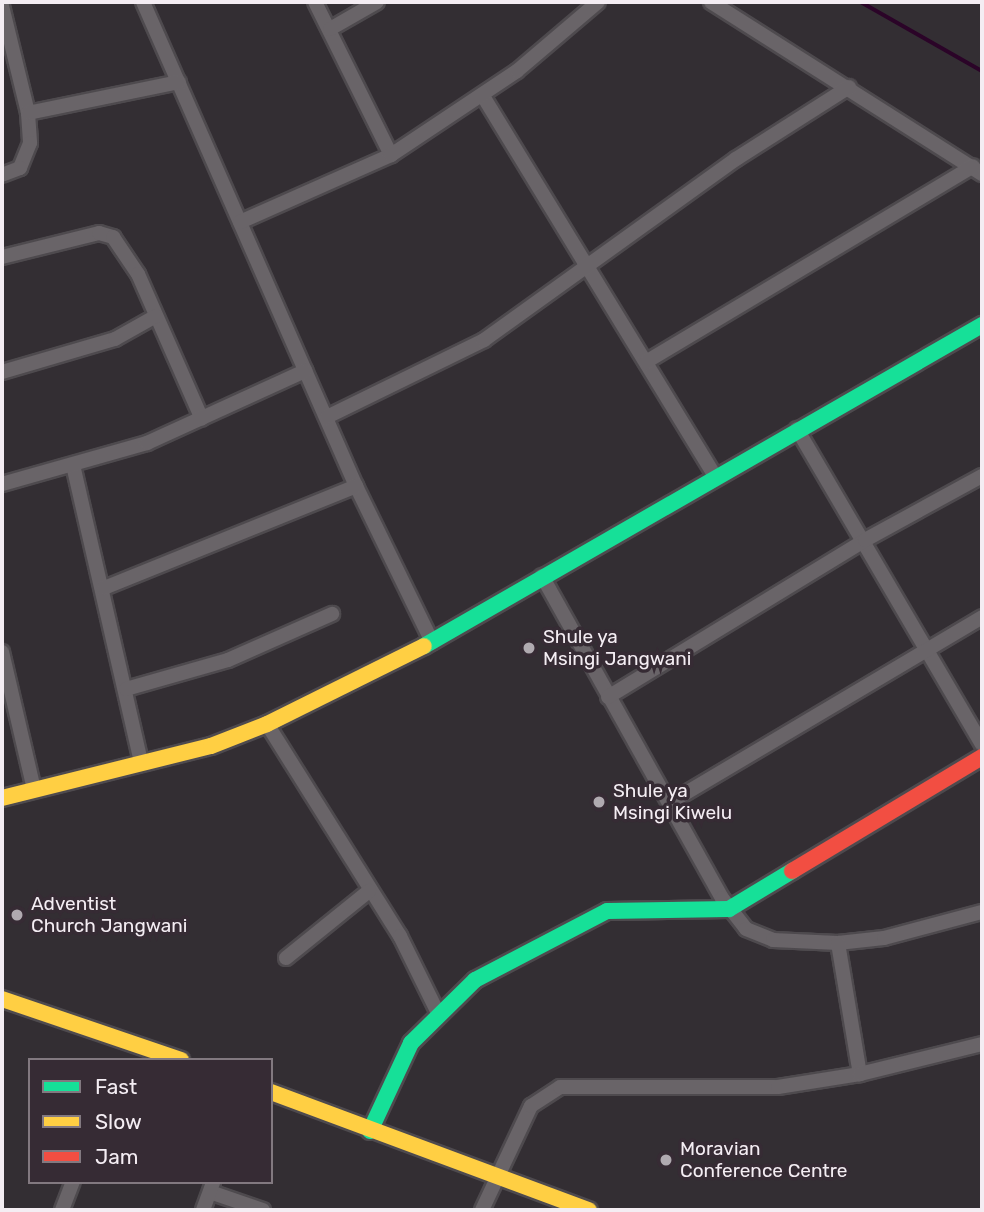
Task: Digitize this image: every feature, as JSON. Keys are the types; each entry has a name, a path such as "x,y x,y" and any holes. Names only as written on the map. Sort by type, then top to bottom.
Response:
{"street":[{"path":"143,2 356,486 432,642"},
{"path":"316,2 391,155"},
{"path":"330,29 377,2"},
{"path":"240,222 391,155 483,96 559,38 598,2"},
{"path":"646,362 977,170 711,2"},
{"path":"2,6 28,113 30,143 25,161 2,175"},
{"path":"28,113 179,82"},
{"path":"327,417 455,357 736,159 849,87"},
{"path":"483,96 716,477"},
{"path":"2,257 99,233 113,236 125,248 202,419"},
{"path":"2,372 116,339 156,316"},
{"path":"2,798 211,746 267,724 432,642 797,429 982,325"},
{"path":"2,484 73,465 202,419 305,371"},
{"path":"797,429 929,648 982,744"},
{"path":"73,465 104,588 141,763"},
{"path":"608,697 865,540 982,476"},
{"path":"104,588 356,486"},
{"path":"542,576 729,909 746,929 773,940 838,943 884,938 982,912"},
{"path":"126,689 228,660 332,614"},
{"path":"669,803 982,617"},
{"path":"2,652 34,790"},
{"path":"267,724 369,891 400,936 438,1013"},
{"path":"370,1131 397,1064 438,1013 475,980 597,915 628,909 729,909 982,757"},
{"path":"286,958 369,891"},
{"path":"838,943 860,1074"},
{"path":"2,999 175,1058"},
{"path":"482,1210 531,1106 560,1087 778,1087 860,1074 982,1044"},
{"path":"273,1093 496,1178 589,1210"},
{"path":"62,1210 72,1184"},
{"path":"203,1210 211,1187 263,1210"}],"waterway":[{"path":"861,2 982,71"}],"traffic: fast":[{"path":"424,646 982,325"},
{"path":"370,1131 411,1043 475,980 607,911 729,909 792,871"}],"traffic: slow":[{"path":"2,798 211,746 267,724 424,646"},
{"path":"2,999 175,1058"},
{"path":"273,1093 589,1210"}],"traffic: jam":[{"path":"792,871 982,757"}],"place":[{"name":"Shule ya Msingi Jangwani","path":"529,648"},
{"name":"Shule ya Msingi Kiwelu","path":"599,802"},
{"name":"Adventist Church Jangwani","path":"17,915"},
{"name":"Moravian Conference Centre","path":"666,1160"}]}
